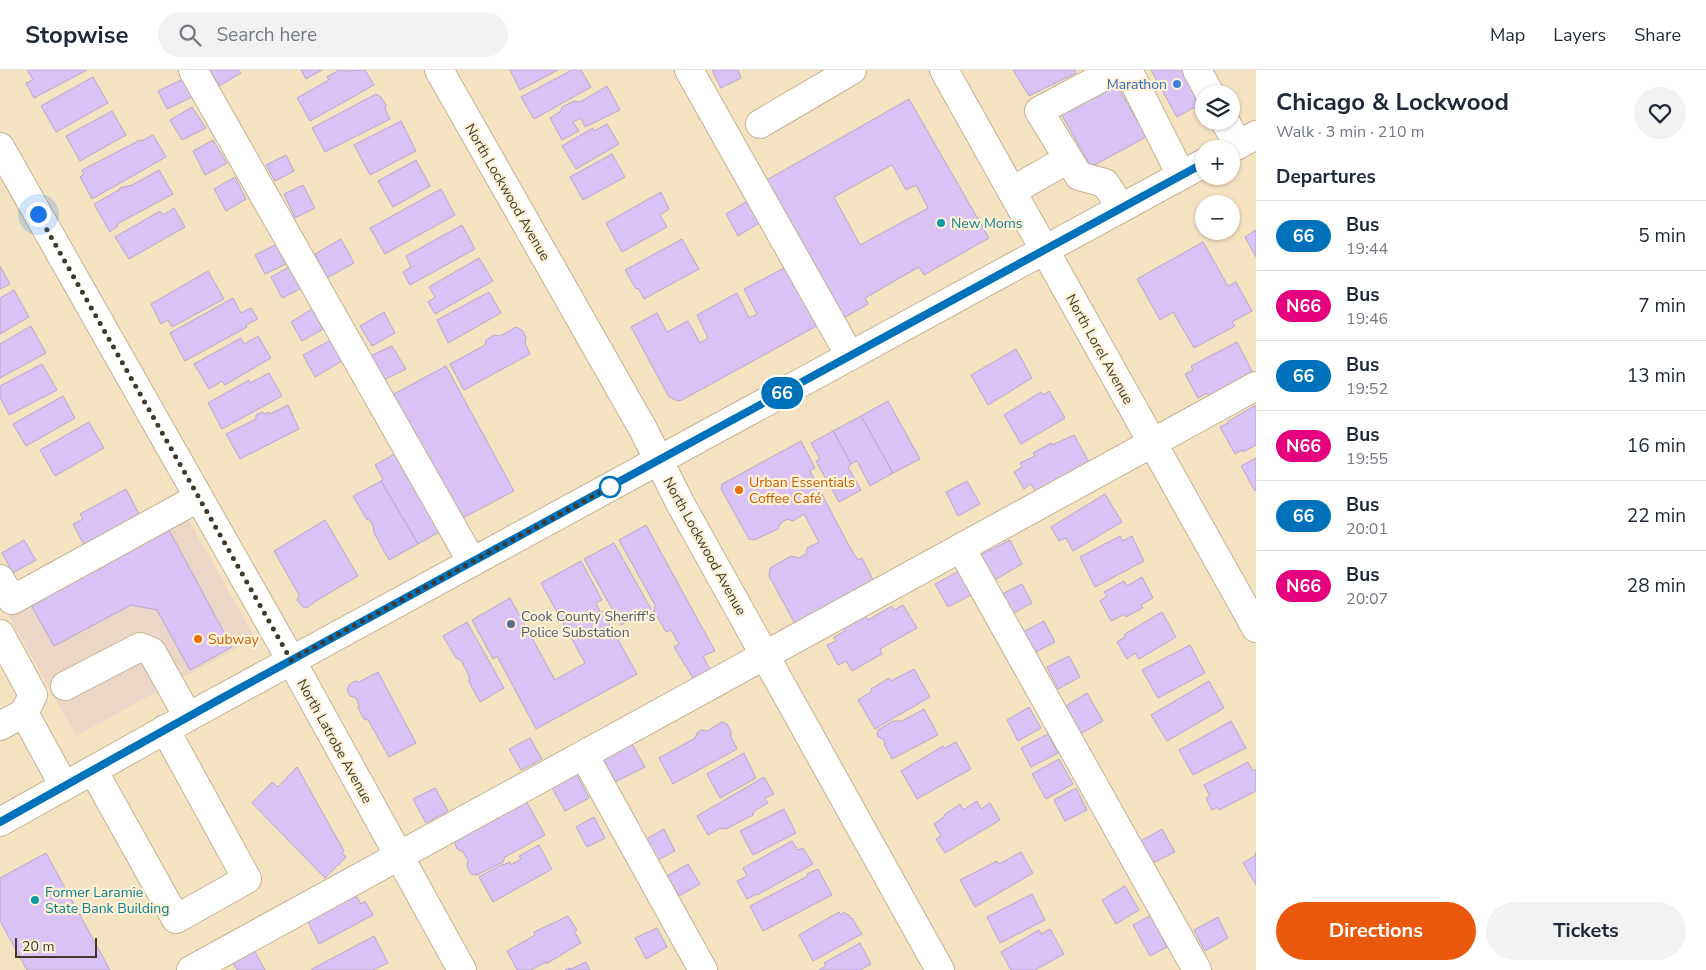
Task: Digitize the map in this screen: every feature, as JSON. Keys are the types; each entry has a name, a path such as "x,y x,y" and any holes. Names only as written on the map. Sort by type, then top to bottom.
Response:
{"street":[{"path":"192,70 472,562"},
{"name":"North Lockwood Avenue","path":"439,70 643,429 680,503 940,970"},
{"path":"689,70 850,356"},
{"path":"760,124 852,70"},
{"name":"North Lorel Avenue","path":"944,70 1256,628"},
{"path":"1116,70 1039,111 1079,176 1105,183 1121,208"},
{"path":"0,822 291,660 1192,169 1128,70"},
{"path":"1197,70 1205,85"},
{"path":"1232,130 1241,143"},
{"name":"North Latrobe Avenue","path":"0,147 291,660 462,970"},
{"path":"1012,192 1068,159"},
{"path":"191,970 220,963 399,856 1256,386"},
{"path":"0,579 12,600 198,498"},
{"path":"961,548 1197,970"},
{"path":"0,634 33,696 24,713 0,726"},
{"path":"65,686 140,646 152,652 176,723 248,879 176,919 93,770"},
{"path":"24,713 64,786"},
{"path":"584,755 703,970"}],"shaded area":[{"path":"178,501 255,638 76,736 0,600"}],"building":[{"path":"27,70 87,70 34,98 26,83 33,80"},
{"path":"210,70 239,70 241,73 219,86"},
{"path":"301,70 322,70 306,79"},
{"path":"339,70 365,70 374,85 310,121 297,98 329,80 327,77"},
{"path":"510,70 558,70 520,90"},
{"path":"572,70 581,70 591,87 534,119 521,97"},
{"path":"712,70 738,70 741,78 721,88"},
{"path":"1013,70 1075,70 1076,73 1029,96"},
{"name":"Marathon","path":"1151,70 1189,70 1196,85 1195,107 1177,117"},
{"path":"93,77 108,103 56,132 41,106"},
{"path":"183,79 192,97 167,109 158,91"},
{"path":"1114,80 1146,137 1091,167 1059,110"},
{"path":"607,86 620,110 585,127 581,118 573,122 579,131 562,140 550,118 561,111 562,107 574,101 580,102"},
{"path":"376,94 381,97 386,105 385,109 390,119 325,152 312,128"},
{"name":"New Moms","path":"909,99 989,238 924,275 919,267 865,298 868,304 844,318 765,181","holes":["892,165 906,190 916,185 928,208 860,245 834,197"]},
{"path":"192,107 206,128 182,140 170,120"},
{"path":"112,111 126,135 80,161 66,136"},
{"path":"401,121 416,151 370,175 354,145"},
{"path":"607,124 619,144 576,169 562,146 593,128 594,131"},
{"path":"153,135 166,157 92,199 80,177 84,174 82,170"},
{"path":"213,140 227,163 205,175 193,151"},
{"path":"612,154 625,177 583,200 570,177"},
{"path":"286,155 294,171 275,181 266,165"},
{"path":"416,160 430,186 393,207 378,181"},
{"path":"159,170 173,194 117,224 118,226 110,232 94,204 120,188 132,185"},
{"path":"235,177 246,199 226,211 214,189"},
{"path":"303,185 315,208 295,218 284,194"},
{"path":"441,189 455,215 385,254 370,228"},
{"path":"661,192 669,209 660,215 667,227 622,252 606,223"},
{"path":"749,200 761,222 738,236 726,214"},
{"path":"174,208 185,227 129,259 115,237 160,211 163,215"},
{"path":"462,225 475,249 410,285 403,272 411,267 406,256"},
{"path":"1256,230 1256,257 1245,237"},
{"path":"341,239 354,263 327,278 315,254"},
{"path":"682,239 699,269 644,299 625,270"},
{"path":"1203,242 1228,286 1236,282 1252,311 1232,322 1235,326 1194,348 1173,312 1160,320 1137,279"},
{"path":"277,244 286,264 265,274 255,255"},
{"path":"479,258 493,281 435,314 428,302 435,297 429,287"},
{"path":"790,265 822,323 682,400 678,401 669,397 631,327 657,313 667,332 688,321 700,343 708,338 697,315 737,293 749,318 757,314 744,289"},
{"path":"0,266 10,284 0,289"},
{"path":"291,266 302,288 282,298 271,277"},
{"path":"208,271 224,299 172,327 168,320 161,324 151,304"},
{"path":"14,290 29,317 0,334 0,298"},
{"path":"489,292 501,313 448,343 437,320"},
{"path":"233,298 241,313 251,308 258,319 185,361 170,333"},
{"path":"312,309 323,329 302,341 291,322"},
{"path":"384,312 395,333 372,346 360,326"},
{"path":"31,326 46,353 0,378 0,344"},
{"path":"516,327 522,330 526,337 525,343 530,354 464,390 450,364 485,345 486,340 494,335 500,336"},
{"path":"258,336 271,358 225,385 222,381 209,389 194,364 241,338 244,344"},
{"path":"331,340 342,361 315,377 303,355"},
{"path":"1237,342 1253,373 1209,396 1207,393 1198,398 1185,374 1193,370 1191,366"},
{"path":"392,346 406,369 384,380 370,356"},
{"path":"1016,349 1032,378 988,405 971,375"},
{"path":"42,364 57,390 9,415 0,397 0,386"},
{"path":"446,366 514,491 459,520 392,395"},
{"path":"269,373 282,396 222,429 208,403 249,380 250,383"},
{"path":"1049,391 1065,418 1021,444 1004,415 1041,392 1043,395"},
{"path":"63,396 75,418 26,446 13,424"},
{"path":"888,401 920,459 893,473 861,416"},
{"path":"288,405 299,429 240,459 226,434 256,419 256,415 262,412 265,414 269,412 270,414"},
{"path":"1256,405 1256,445 1235,454 1220,427"},
{"path":"861,416 893,473 870,486 857,461 851,464 833,431"},
{"path":"89,422 104,448 55,476 40,450"},
{"path":"833,431 851,464 848,467 861,490 839,502 816,461 820,459 811,443"},
{"path":"1074,435 1089,462 1036,492 1031,484 1024,489 1014,472 1022,467 1020,463 1035,456 1033,453 1051,443 1052,445"},
{"path":"801,441 815,468 810,471 848,544 858,560 862,558 874,582 800,622 794,622 769,576 770,568 791,556 799,558 806,554 807,548 819,542 804,514 793,521 787,519 780,524 778,529 754,540 749,539 721,489 722,484"},
{"path":"398,452 443,530 418,544 381,481 383,479 375,465"},
{"path":"1256,458 1256,490 1255,491 1241,466"},
{"path":"381,481 418,544 389,560 374,533 373,525 368,518 367,520 353,496"},
{"path":"967,481 980,504 958,516 946,492"},
{"path":"126,489 140,516 85,547 73,524 83,519 80,514"},
{"path":"1105,494 1122,522 1073,551 1066,538 1059,541 1051,527"},
{"path":"325,520 358,576 307,608 303,607 297,600 299,595 274,551"},
{"path":"646,525 715,651 703,656 711,671 694,680 674,647 679,644 671,630 666,632 654,611 655,605 619,540"},
{"path":"169,530 232,647 190,670 157,610 131,605 54,646 31,605"},
{"path":"1120,536 1123,541 1132,536 1144,561 1095,587 1080,557"},
{"path":"24,540 36,560 13,573 2,553"},
{"path":"1010,540 1022,564 993,581 980,555"},
{"path":"614,543 651,609 621,625 584,559"},
{"path":"581,561 602,600 596,603 600,612 602,611 637,674 536,729 497,656 493,659 472,620 510,598 555,680 585,663 541,583"},
{"path":"959,571 971,595 948,607 935,584"},
{"path":"1142,577 1153,598 1141,605 1143,608 1126,617 1125,614 1111,621 1100,601 1107,596 1104,592 1124,581 1127,586"},
{"path":"1022,584 1032,603 1012,614 1002,594"},
{"path":"903,605 917,628 880,649 882,654 852,671 846,661 838,665 827,645 836,641 834,637 845,631 842,626 864,613 868,620 892,606 894,610"},
{"path":"1162,612 1176,637 1139,659 1135,653 1127,659 1117,642 1125,637 1125,634"},
{"path":"1044,621 1055,642 1034,653 1023,632"},
{"path":"467,622 504,688 480,702 469,682 469,676 461,660 456,658 443,636"},
{"path":"1190,645 1205,673 1158,698 1142,670"},
{"path":"1069,656 1080,677 1058,689 1047,667"},
{"path":"914,669 930,697 875,729 858,700 889,678 891,681"},
{"path":"378,672 416,743 389,757 368,720 364,719 358,708 359,705 356,698 350,696 347,690 349,685 355,681 359,682"},
{"path":"1209,681 1224,708 1167,741 1151,715"},
{"path":"1087,693 1103,721 1080,734 1064,707"},
{"path":"1029,707 1041,728 1018,741 1007,720"},
{"path":"924,709 938,735 892,759 883,739 878,737 878,730 893,721 902,721"},
{"path":"1231,721 1246,748 1193,775 1179,750"},
{"path":"722,722 727,724 731,731 731,737 737,749 673,784 659,758 695,738 701,730 707,731"},
{"path":"1048,734 1058,753 1031,767 1021,748"},
{"path":"530,738 542,759 521,770 509,749"},
{"path":"956,742 971,769 917,799 901,771 943,746 945,748"},
{"path":"632,744 645,767 615,782 603,758"},
{"path":"744,753 756,778 720,798 707,774"},
{"path":"1059,759 1073,784 1046,799 1032,774"},
{"path":"1248,762 1253,771 1256,769 1256,791 1219,810 1217,807 1212,810 1206,798 1210,796 1204,785"},
{"path":"297,767 344,851 342,853 346,857 325,878 252,803 272,782 278,787"},
{"path":"577,775 589,798 565,811 552,788"},
{"path":"764,777 774,794 765,798 768,803 754,811 753,815 726,829 721,828 708,835 697,816"},
{"path":"435,788 448,811 426,823 413,799"},
{"path":"1076,788 1087,810 1065,821 1054,800"},
{"path":"525,799 545,835 505,857 503,862 477,875 471,874 467,867 468,860 463,852 457,849 454,840"},
{"path":"977,801 981,809 990,803 1000,820 945,853 936,839 941,836 934,824 960,804 963,810"},
{"path":"784,809 796,833 753,855 740,831"},
{"path":"594,817 605,838 587,847 576,827"},
{"path":"664,829 675,851 654,862 643,841"},
{"path":"1162,829 1175,852 1151,864 1139,842"},
{"path":"792,841 798,850 803,848 813,864 747,899 737,881 747,876 743,868"},
{"path":"539,845 552,869 493,902 479,877 503,864 510,862 511,865 521,859 519,856"},
{"path":"1021,852 1033,873 975,907 960,880 997,861 999,864"},
{"name":"Former Laramie State Bank Building","path":"46,853 110,970 27,970 0,921 0,878"},
{"path":"1256,855 1256,885 1243,863"},
{"path":"688,864 700,884 679,896 667,876"},
{"path":"818,869 832,895 763,931 750,906"},
{"path":"1125,886 1139,910 1116,924 1102,900"},
{"path":"353,894 361,904 365,901 373,915 319,944 307,920"},
{"path":"1032,894 1045,920 1000,943 987,917"},
{"path":"839,912 841,915 844,912 848,914 862,934 813,961 799,935"},
{"path":"1151,915 1167,947 1150,956 1133,925"},
{"path":"568,916 577,930 574,931 581,943 546,964 546,962 531,970 517,970 507,951 535,935 534,932"},
{"path":"1218,917 1228,938 1205,951 1194,930"},
{"path":"657,928 667,947 646,959 635,938"},
{"path":"1050,929 1064,954 1035,970 1011,970 1001,952 1039,930 1041,934"},
{"path":"374,936 388,963 373,970 312,970 312,969"},
{"path":"860,943 871,964 860,970 819,970 826,966 824,963"},
{"path":"253,948 265,970 237,970 231,960"},
{"path":"586,962 590,970 565,970 571,969"}],"bus line":[{"name":"66","path":"0,822 150,737 1195,168"}],"place":[{"name":"Marathon","path":"1177,84"},
{"name":"New Moms","path":"941,223"},
{"name":"Urban Essentials Coffee Café","path":"739,490"},
{"name":"Cook County Sheriff's Police Substation","path":"511,624"},
{"name":"Subway","path":"198,639"},
{"name":"Former Laramie State Bank Building","path":"35,900"}],"route":[{"path":"38,214 291,660 610,487"}]}
